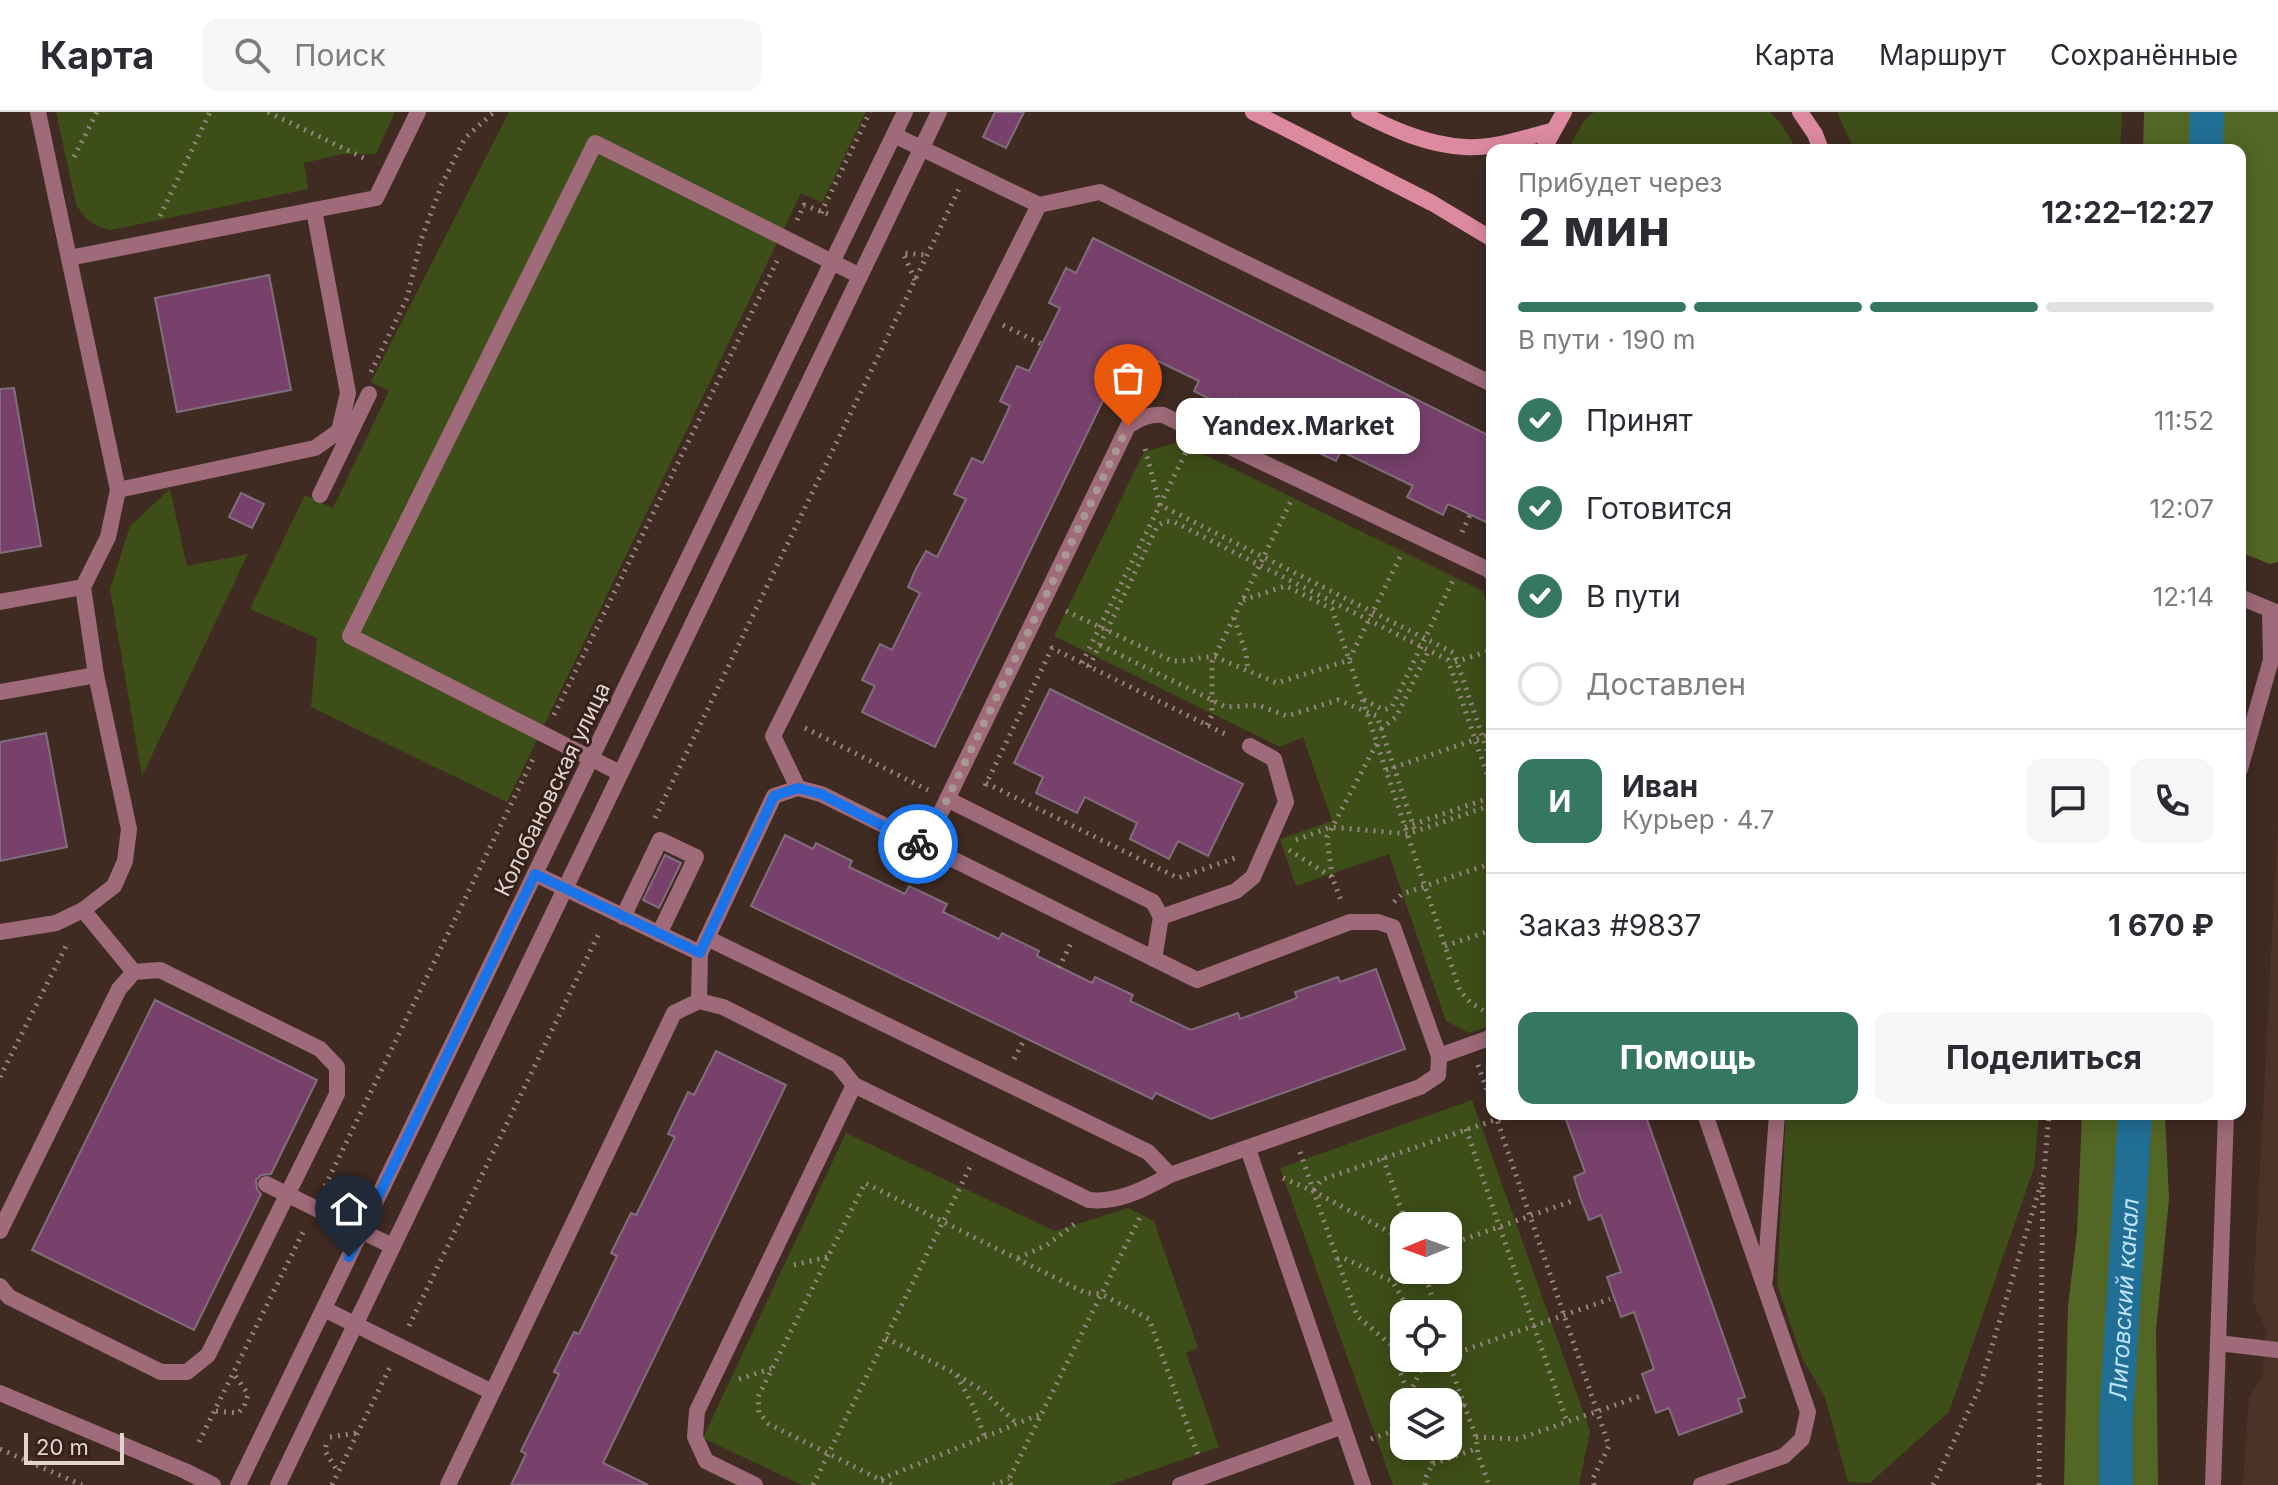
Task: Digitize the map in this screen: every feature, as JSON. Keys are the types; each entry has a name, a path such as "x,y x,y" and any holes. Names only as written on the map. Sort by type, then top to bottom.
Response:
{"street":[{"path":"0,932 56,923 83,910 114,886 125,861 129,829 96,675 83,587 108,537 118,490 38,112"},
{"path":"69,258 376,198 418,112"},
{"name":"Колобановская улица","path":"238,1485 905,112"},
{"path":"278,1485 939,112"},
{"path":"1253,112 1432,203 1486,235"},
{"path":"1359,112 1419,140 1466,148 1486,146"},
{"path":"1546,144 1564,112"},
{"path":"1800,112 1818,144"},
{"path":"1500,144 1551,131"},
{"path":"894,135 1039,205 1100,192 1486,381"},
{"path":"620,773 350,636 595,143 860,276"},
{"path":"798,788 773,736 1039,205"},
{"path":"314,210 348,393 344,433"},
{"path":"320,495 344,433 369,394"},
{"path":"924,847 1128,426 1138,419 1163,415 1486,569"},
{"path":"118,490 315,448 344,433"},
{"path":"0,602 83,587"},
{"path":"2246,600 2275,615 2271,660 2246,748"},
{"path":"0,692 96,675"},
{"path":"1161,917 1236,891 1253,877 1286,802 1274,759 1250,746"},
{"path":"448,1485 674,1013 699,1001 723,1007 838,1065 854,1085 1089,1200 1107,1201 1147,1188 1170,1175 1420,1087 1438,1075 1439,1056 1393,927 1378,922 1350,922 1197,980 821,794 798,788 774,796 703,946 699,1001"},
{"path":"947,799 1153,902 1161,917 1154,959"},
{"path":"623,917 660,840 696,857 659,934"},
{"path":"535,874 659,934 703,946 1148,1152 1170,1175"},
{"path":"83,910 134,972"},
{"path":"0,1231 119,989 134,972 160,970 320,1049 337,1067 337,1094 208,1355 187,1372 161,1372 9,1297 0,1286"},
{"path":"1439,1056 1486,1039"},
{"path":"755,1485 706,1461 695,1437 697,1411 854,1085"},
{"path":"1701,1485 1784,1456 1802,1439 1808,1412 1707,1120"},
{"path":"1765,1284 1777,1120"},
{"path":"2213,1485 2226,1120"},
{"path":"1248,1149 1363,1485"},
{"path":"266,1184 392,1246"},
{"path":"324,1309 492,1392"},
{"path":"2218,1343 2278,1350"},
{"path":"0,1393 213,1485"},
{"path":"1180,1485 1343,1426"}],"path":[{"path":"91,124 97,112"},
{"path":"148,242 210,112"},
{"path":"268,112 389,171"},
{"path":"348,393 365,385 407,298 421,240 442,184 465,138 494,112"},
{"path":"821,213 870,112"},
{"path":"199,1442 804,205 832,216"},
{"path":"915,280 903,253 927,255"},
{"path":"984,315 1041,344"},
{"path":"1138,419 1160,505 1454,653 1486,746"},
{"path":"1089,667 1100,645 1103,629 1196,431"},
{"path":"1207,725 1212,715 1211,674 1215,657 1301,481"},
{"path":"1082,663 1158,525 1166,521 1174,522 1448,660 1486,772"},
{"path":"1044,600 1172,661 1215,657 1277,683 1349,660 1411,533"},
{"path":"1363,699 1384,710 1392,707 1464,558"},
{"path":"1243,600 1286,586 1332,609 1460,991 1470,1002 1486,1011"},
{"path":"1234,618 1246,653 1248,671"},
{"path":"1100,645 1231,708 1258,705 1287,716 1338,700 1377,716 1414,827"},
{"path":"972,812 1052,648 1250,746"},
{"path":"1381,729 1396,717 1429,650"},
{"path":"1450,664 1486,652"},
{"path":"782,716 947,799"},
{"path":"1386,770 1486,736"},
{"path":"1350,922 1332,877 1327,837 1377,742"},
{"path":"986,783 1178,878 1243,855"},
{"path":"1332,877 1281,845 1331,827 1406,830 1486,799"},
{"path":"1414,827 1486,807"},
{"path":"1378,922 1402,894 1486,865"},
{"path":"0,1077 83,910"},
{"path":"1445,946 1486,932"},
{"path":"1471,1044 1486,1088"},
{"path":"1313,1191 1321,1180 1488,1120"},
{"path":"1497,1120 1609,1446 1593,1478 1594,1485"},
{"path":"2039,1485 2044,1174 2048,1120"},
{"path":"1466,1129 1567,1422"},
{"path":"813,1485 981,1146"},
{"path":"1383,1158 1402,1212"},
{"path":"1302,1159 1357,1316 1390,1344"},
{"path":"1933,1485 1979,1389 2044,1174"},
{"path":"1259,1181 1277,1175 1390,1232"},
{"path":"891,1485 769,1424 759,1413 758,1397 865,1183 1086,1293 1101,1294 1149,1319 1206,1476"},
{"path":"993,1485 1010,1482 1145,1207 1147,1188"},
{"path":"1462,1240 1575,1200"},
{"path":"1017,1258 1047,1245 1107,1201"},
{"path":"1337,1259 1344,1258 1393,1282 1403,1300"},
{"path":"1462,1351 1610,1299"},
{"path":"886,1338 983,1391 1017,1424"},
{"path":"1449,1372 1465,1405 1489,1485"},
{"path":"216,1411 238,1413 244,1407 248,1394 234,1374"},
{"path":"956,1374 985,1437"},
{"path":"1476,1437 1518,1439 1644,1395"},
{"path":"880,1479 1041,1414"},
{"path":"1350,1446 1390,1432"},
{"path":"339,1472 325,1451 326,1443 332,1435 357,1433"},
{"path":"1425,1485 1428,1469 1433,1464 1478,1448"},
{"path":"0,1449 82,1485"},
{"path":"1431,1460 1433,1464"}],"shaded area":[{"path":"2278,823 2278,1485 2243,1485 2249,1397 2262,1376 2266,1329 2253,1302"}],"green space":[{"path":"56,112 395,112 376,154 342,154 304,163 308,189 111,230 90,222 76,204"},
{"path":"509,112 866,112 822,203 801,193 507,802 311,707 317,638 250,609 305,495 333,508 389,391 371,382"},
{"path":"1594,112 1770,112 1793,144 1571,144 1584,121"},
{"path":"1837,112 2122,112 2120,144 1851,144"},
{"path":"2144,112 2278,112 2278,562 2270,564 2246,554 2246,144 2143,144"},
{"path":"1179,442 1483,591 1486,600 1486,1027 1469,1033 1446,1021 1389,854 1296,886 1280,839 1332,821 1303,737 1280,747 1054,636 1144,452"},
{"path":"170,489 187,566 248,554 142,776 110,589 130,526"},
{"path":"1472,1100 1590,1431 1579,1485 1393,1485 1280,1168"},
{"path":"1786,1120 2038,1120 2034,1168 1949,1412 1870,1483 1848,1482 1825,1397 1802,1358 1777,1284"},
{"path":"2082,1120 2165,1120 2169,1199 2156,1330 2158,1485 2064,1485 2068,1306 2077,1232"},
{"path":"846,1133 1055,1231 1128,1208 1154,1221 1198,1348 1186,1353 1219,1447 1110,1485 802,1485 703,1438"}],"building":[{"path":"995,112 1024,112 1006,148 983,137"},
{"path":"1093,238 1486,434 1486,522 1448,504 1443,515 1407,497 1413,486 1341,451 1336,461 1319,453 1301,444 1307,433 1235,398 1229,408 1212,400 1194,391 1199,381 1129,347 935,747 862,712 875,686 862,680 880,644 892,650 920,593 908,587 916,569 926,551 937,557 966,499 954,494 972,458 983,463 1010,406 1000,401 1017,366 1029,371 1060,308 1049,303 1066,268 1076,273"},
{"path":"269,275 291,390 177,412 155,298"},
{"path":"14,388 41,546 0,553 0,389"},
{"path":"241,493 264,504 252,528 229,517"},
{"path":"1050,689 1243,784 1208,856 1178,841 1169,859 1130,839 1137,823 1085,797 1077,813 1036,793 1043,777 1014,763"},
{"path":"46,733 67,847 0,861 0,742"},
{"path":"785,835 813,849 816,843 852,861 849,867 905,894 909,886 947,904 943,912 999,939 1002,933 1039,951 1037,956 1092,983 1095,977 1133,995 1130,1001 1191,1030 1238,1013 1240,1019 1297,998 1295,992 1338,977 1340,982 1376,969 1405,1049 1211,1119 1156,1093 1152,1099 751,906"},
{"path":"665,855 681,863 659,908 643,900"},
{"path":"155,1000 317,1080 271,1174 261,1175 256,1180 261,1194 194,1330 32,1250"},
{"path":"716,1051 786,1085 603,1463 648,1485 511,1485 526,1454 521,1451 559,1374 554,1372 574,1332 579,1334 617,1256 611,1253 631,1213 636,1215 675,1137 668,1134 688,1092 694,1095"},
{"path":"1566,1120 1647,1120 1745,1397 1738,1399 1742,1412 1679,1435 1669,1408 1656,1413 1642,1374 1654,1369 1634,1312 1621,1317 1607,1277 1621,1272 1601,1215 1589,1220 1574,1177 1585,1172"}],"waterway":[{"name":"Лиговский канал","path":"2206,144 2207,112"},
{"name":"Лиговский канал","path":"2116,1485 2116,1419 2135,1120"}],"way so far":[{"path":"918,844 924,847 1128,426"}],"place":[{"name":"Yandex.Market","path":"1128,426"}],"route":[{"path":"349,1257 535,874 700,953 774,796 798,788 821,794 918,844"}]}
